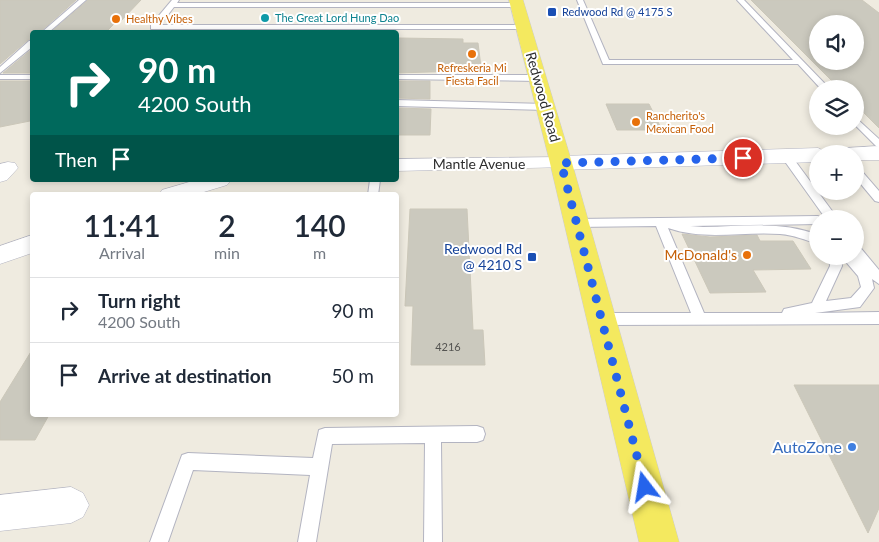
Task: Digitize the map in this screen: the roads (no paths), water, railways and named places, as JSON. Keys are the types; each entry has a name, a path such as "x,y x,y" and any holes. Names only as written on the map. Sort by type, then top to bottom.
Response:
{"main road":[{"name":"Redwood Road","path":"517,2 561,163 659,542"}],"street":[{"path":"864,153 879,153"},
{"path":"561,163 809,155"},
{"name":"Mantle Avenue","path":"399,165 561,163"},
{"path":"180,192 213,182"},
{"path":"0,255 30,245"},
{"path":"0,513 71,504"}],"lane":[{"path":"46,30 83,0"},
{"path":"580,0 606,62 800,62"},
{"path":"740,0 817,80"},
{"path":"517,2 174,3 154,26 523,26"},
{"path":"0,71 30,45"},
{"path":"0,77 30,77"},
{"path":"399,78 538,78"},
{"path":"399,103 546,107"},
{"path":"864,129 879,144"},
{"path":"786,156 825,210"},
{"path":"864,180 879,198"},
{"path":"576,222 809,220"},
{"path":"661,222 681,231 780,230 809,235"},
{"path":"661,222 700,319"},
{"path":"864,261 879,280"},
{"path":"816,307 836,265"},
{"path":"770,318 816,307 855,304 868,288 864,274 856,265"},
{"path":"601,319 879,318"},
{"path":"307,542 325,436 477,434"},
{"path":"432,542 433,435"},
{"path":"159,542 188,461 320,467"}],"place":[{"name":"Redwood Rd @ 4175 S","path":"552,12"},
{"name":"The Great Lord Hung Dao","path":"265,18"},
{"name":"Healthy Vibes","path":"116,19"},
{"name":"Refreskeria Mi Fiesta Facil","path":"472,54"},
{"name":"Rancherito's Mexican Food","path":"636,122"},
{"name":"McDonald's","path":"747,255"},
{"name":"Redwood Rd @ 4210 S","path":"532,257"},
{"name":"AutoZone","path":"852,447"}]}
